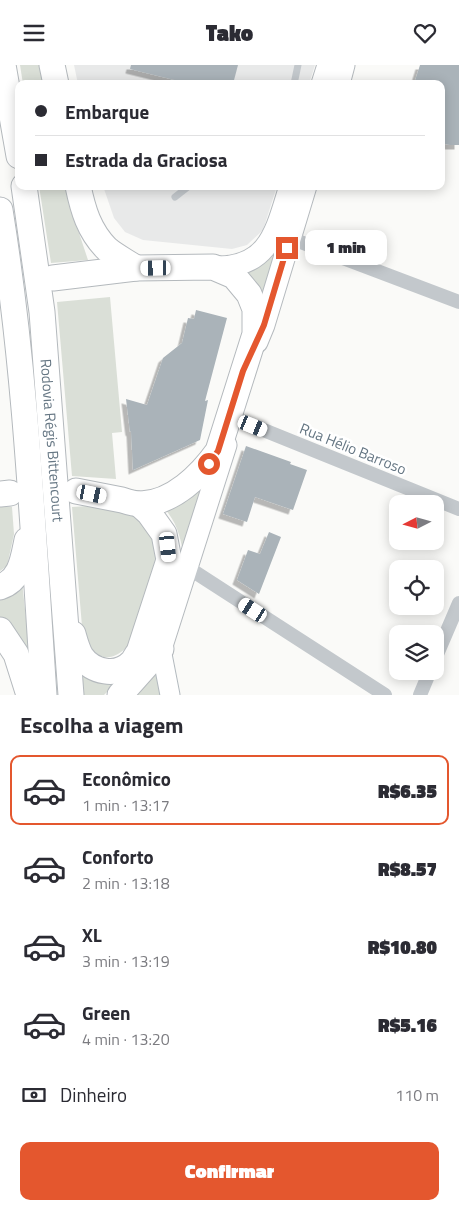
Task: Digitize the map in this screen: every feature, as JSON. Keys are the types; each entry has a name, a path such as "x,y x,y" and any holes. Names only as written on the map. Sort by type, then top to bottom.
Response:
{"highway":[{"path":"3,65 15,133"},
{"path":"52,65 55,80"},
{"name":"Rodovia Régis Bittencourt","path":"25,190 42,311 72,695"},
{"path":"79,190 84,214 98,238 108,250 136,268"},
{"name":"Rodovia Régis Bittencourt","path":"0,210 10,268 22,391 44,695"},
{"path":"0,239 10,268"},
{"path":"53,278 136,268 213,267 228,272 240,281 249,294 255,309 255,334 218,451 209,464 189,484 152,502 139,504 76,491"},
{"path":"65,598 75,640 80,654 87,664 98,670 110,672 122,669 132,662 138,652 169,560 164,534 150,513 139,504"},
{"path":"0,587 16,577 23,564 32,513"},
{"path":"0,630 16,653 29,695"},
{"path":"120,695 161,649"}],"main road":[{"path":"323,80 328,65"},
{"path":"340,80 344,65"},
{"path":"213,267 239,264 256,256 263,250 274,235 289,190"},
{"path":"170,695 161,649 234,418 243,371 264,325 305,190"}],"street":[{"path":"290,238 459,302"},
{"name":"Rua Hélio Barroso","path":"234,418 459,509"},
{"path":"187,567 385,695"},
{"path":"444,638 459,603"},
{"path":"420,695 426,680"}],"lane":[{"path":"295,80 298,65"},
{"path":"175,197 184,190"}],"shaded area":[{"path":"20,65 43,65 45,80 22,80"},
{"path":"74,65 315,65 310,80 77,80"},
{"path":"40,190 67,190 70,206 88,260 51,263"},
{"path":"104,190 276,190 263,230 247,245 232,249 143,240 125,232 114,218"},
{"path":"275,251 263,293 261,293 242,271 263,263"},
{"path":"110,297 122,432 112,433 116,479 72,476 57,302"},
{"path":"208,473 183,553 177,528 163,507"},
{"path":"0,506 12,507 14,534 7,566 0,571"},
{"path":"72,507 119,508 140,517 151,530 160,555 129,645 116,655 110,657 98,655 83,638"},
{"path":"22,582 31,664 0,620 0,599"},
{"path":"78,666 115,684 104,695 80,695"},
{"path":"156,669 164,695 136,695"}],"building":[{"path":"131,65 238,65 234,80 175,80 130,69"},
{"path":"420,65 459,65 459,145 445,144 445,80 415,80"},
{"path":"196,310 227,318 205,401 208,400 200,440 133,470 131,431 126,399 147,405 163,358 182,343 188,318 194,319"},
{"path":"246,446 291,462 290,464 307,470 293,510 255,497 247,522 223,514"},
{"path":"269,532 281,537 259,594 237,580 248,550 260,554"}],"route":[{"path":"209,464 218,451 243,371 264,325 287,248"}]}
